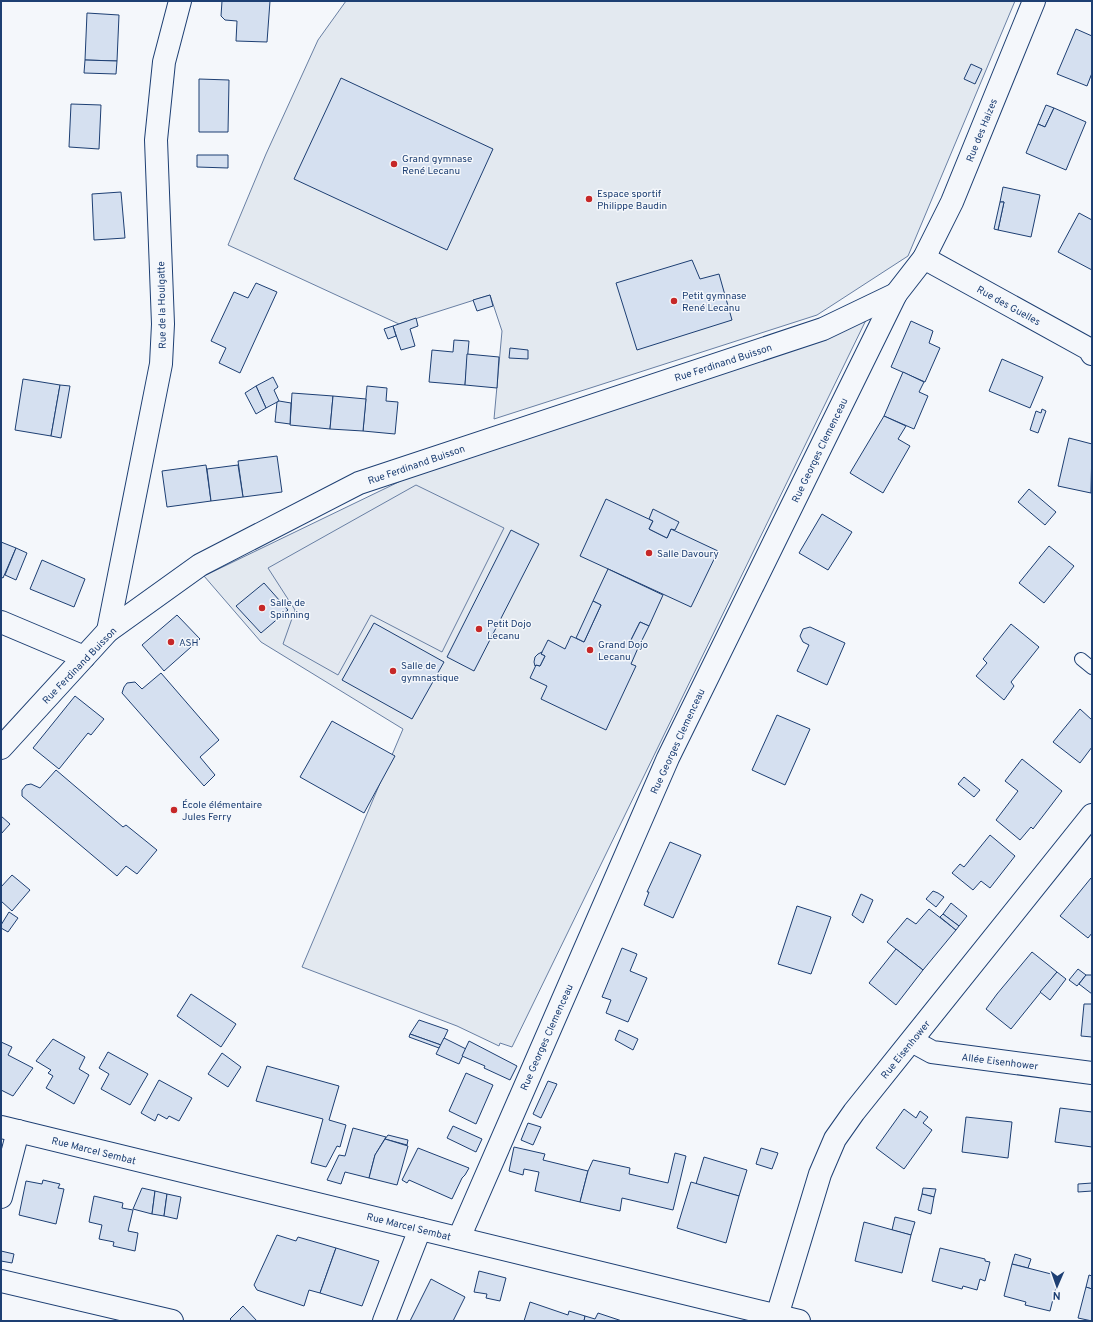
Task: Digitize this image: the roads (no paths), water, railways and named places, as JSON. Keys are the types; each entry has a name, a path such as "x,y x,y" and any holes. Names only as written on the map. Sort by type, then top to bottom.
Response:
{"street":[{"name":"Rue de la Houlgatte","path":"108,631 161,364 163,324 156,140 164,62 180,1"},
{"name":"Rue des Haizes","path":"924,258 952,202 1034,1"},
{"name":"Rue Georges Clemenceau","path":"459,1238 668,758 896,294 924,258"},
{"name":"Rue des Guelles","path":"924,258 1091,350"},
{"name":"Rue Ferdinand Buisson","path":"1,748 108,631 200,565 359,483 823,329 896,294"},
{"path":"1,622 84,657"},
{"name":"Rue Eisenhower","path":"777,1316 820,1174 835,1140 854,1112 1092,815"},
{"name":"Allée Eisenhower","path":"912,1041 932,1052 1092,1073"},
{"name":"Rue Marcel Sembat","path":"1,1197 10,1129 799,1321"},
{"path":"384,1321 420,1229"},
{"path":"1,1281 172,1321"}],"lane":[{"path":"1081,659 1092,668"}],"place":[{"name":"Grand gymnase René Lecanu","path":"394,164"},
{"name":"Espace sportif Philippe Baudin","path":"589,199"},
{"name":"Petit gymnase René Lecanu","path":"674,301"},
{"name":"Salle Davoury","path":"649,553"},
{"name":"Salle de Spinning","path":"262,608"},
{"name":"Petit Dojo Lecanu","path":"479,629"},
{"name":"ASH","path":"171,642"},
{"name":"Grand Dojo Lecanu","path":"590,650"},
{"name":"Salle de gymnastique","path":"393,671"},
{"name":"École élémentaire Jules Ferry","path":"174,810"}]}
